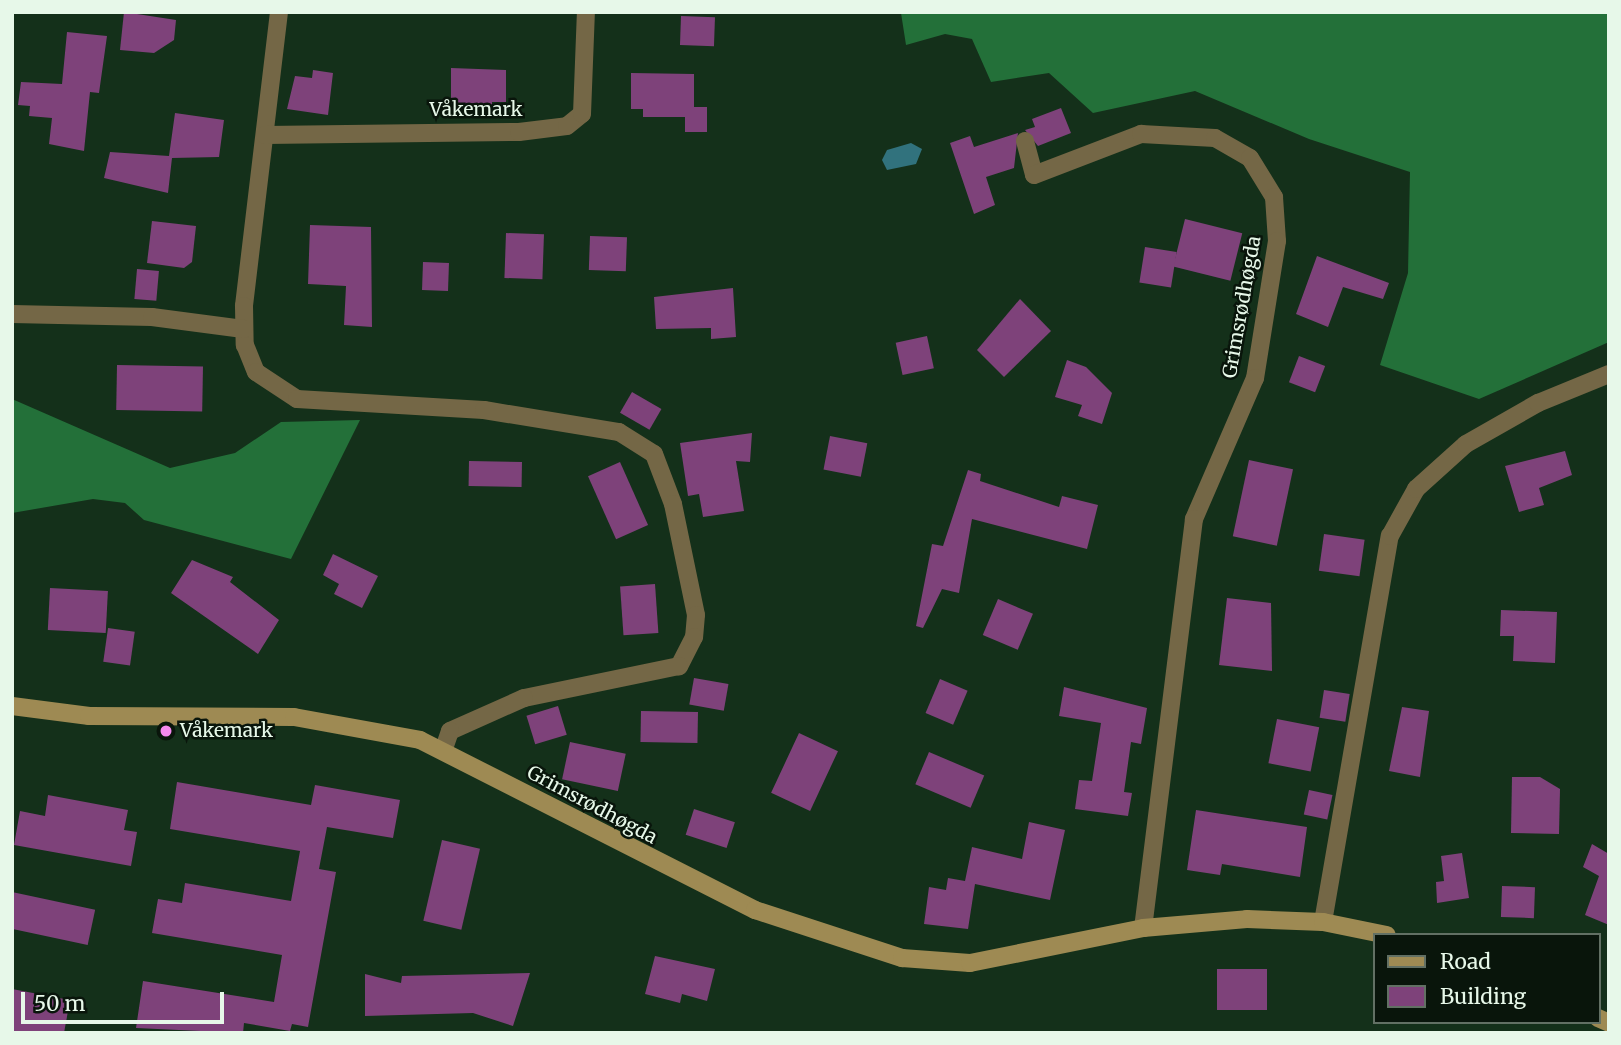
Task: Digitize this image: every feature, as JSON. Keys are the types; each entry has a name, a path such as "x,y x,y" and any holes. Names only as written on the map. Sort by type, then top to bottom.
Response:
{"main road":[{"name":"Grimsrødhøgda","path":"12,706 89,716 294,717 444,748 630,850 837,941 902,958 970,963 1143,928 1247,919 1324,922 1377,933"}],"street":[{"path":"279,12 243,329 256,372 297,399 484,410 619,432 643,444 662,467 696,615 688,655 668,672 568,685 524,698 450,731 444,748"},
{"name":"Våkemark","path":"265,135 519,132 567,125 582,114 586,12"},
{"name":"Grimsrødhøgda","path":"1025,141 1034,175 1140,135 1215,138 1250,158 1274,197 1277,241 1255,378 1194,519 1143,928"},
{"path":"12,314 152,317 243,329"},
{"path":"1324,922 1390,536 1416,489 1466,443 1538,403 1609,374"}],"green space":[{"path":"1609,12 1609,342 1479,399 1380,365 1408,273 1410,172 1309,139 1195,91 1093,113 1049,73 991,82 972,39 945,34 906,45 901,13"},
{"path":"12,399 170,468 235,453 281,422 360,420 291,559 144,520 125,503 93,499 12,513"}],"water":[{"path":"911,143 922,149 916,164 887,170 882,160 887,150"}],"building":[{"path":"124,12 176,20 174,40 154,53 120,50"},
{"path":"681,16 715,17 714,46 680,45"},
{"path":"67,32 107,36 99,93 90,92 84,151 49,144 52,118 29,116 30,106 18,105 21,82 62,84"},
{"path":"451,68 506,70 506,102 492,102 492,115 460,115 460,104 451,104"},
{"path":"313,70 333,73 328,115 287,109 295,76 312,78"},
{"path":"631,73 694,74 694,107 707,107 707,132 685,132 685,117 643,117 643,109 631,109"},
{"path":"1061,108 1071,133 1038,146 1025,130 1035,127 1032,119"},
{"path":"175,113 224,120 219,157 172,158 168,193 104,178 110,152 169,156"},
{"path":"1018,133 1014,168 986,177 995,205 974,214 950,143 970,136 974,147"},
{"path":"1185,219 1242,233 1230,281 1173,267"},
{"path":"152,221 196,226 192,262 184,268 147,263"},
{"path":"310,225 371,227 372,327 344,325 346,286 308,284"},
{"path":"506,233 544,234 542,279 504,278"},
{"path":"590,236 627,237 626,271 589,270"},
{"path":"1145,247 1177,252 1171,288 1139,283"},
{"path":"1317,256 1389,283 1383,299 1343,287 1328,327 1296,314"},
{"path":"423,262 449,263 448,291 422,290"},
{"path":"137,269 159,271 156,301 134,299"},
{"path":"733,288 736,337 711,339 711,328 656,329 654,297"},
{"path":"1020,299 1051,331 1004,377 977,350"},
{"path":"927,336 934,368 903,375 896,343"},
{"path":"1299,356 1325,366 1315,392 1289,382"},
{"path":"1067,360 1086,367 1112,393 1102,424 1078,416 1082,405 1055,397"},
{"path":"117,365 203,367 202,411 116,410"},
{"path":"632,392 661,409 649,430 620,413"},
{"path":"752,433 750,462 736,461 744,511 703,517 699,494 688,496 680,443"},
{"path":"830,436 867,443 861,477 824,469"},
{"path":"1565,451 1572,475 1539,488 1544,505 1519,512 1505,466"},
{"path":"1249,460 1293,469 1277,546 1233,536"},
{"path":"469,461 522,462 522,487 469,486"},
{"path":"620,462 648,525 616,539 588,476"},
{"path":"968,470 981,474 980,481 1059,507 1062,496 1098,505 1087,549 972,519 959,593 942,589 923,628 916,626 932,544 943,546"},
{"path":"1324,534 1365,540 1359,576 1319,571"},
{"path":"333,554 378,576 362,608 334,594 339,584 323,575"},
{"path":"192,560 233,577 230,582 279,620 258,654 171,593"},
{"path":"655,584 658,633 624,635 620,586"},
{"path":"50,588 108,591 106,633 48,630"},
{"path":"1227,598 1271,603 1272,671 1219,665"},
{"path":"998,599 1033,614 1018,650 983,635"},
{"path":"1501,610 1557,612 1555,663 1513,661 1514,636 1500,636"},
{"path":"108,628 135,632 130,665 103,662"},
{"path":"694,678 728,684 724,711 689,705"},
{"path":"940,679 968,691 953,725 926,713"},
{"path":"1064,687 1147,708 1141,744 1131,742 1124,792 1132,793 1128,816 1075,809 1079,780 1092,781 1101,723 1059,716"},
{"path":"1324,690 1350,694 1345,722 1320,718"},
{"path":"558,706 567,735 535,744 526,716"},
{"path":"1402,707 1429,711 1420,777 1389,771"},
{"path":"641,711 698,712 697,743 640,742"},
{"path":"1277,719 1319,727 1311,771 1268,763"},
{"path":"799,733 838,751 810,811 771,793"},
{"path":"570,742 626,754 618,791 562,779"},
{"path":"929,752 984,775 971,808 915,784"},
{"path":"1512,777 1540,777 1560,789 1559,834 1511,833"},
{"path":"177,782 311,805 315,785 400,800 393,838 327,827 319,869 336,872 308,1027 292,1024 290,1031 244,1023 243,1033 136,1028 143,981 274,1002 282,955 152,933 158,899 182,903 185,883 291,901 300,851 170,829"},
{"path":"1309,790 1332,795 1327,819 1304,814"},
{"path":"48,795 128,810 124,830 137,832 131,866 14,845 20,811 45,816"},
{"path":"694,809 735,822 727,848 686,835"},
{"path":"1196,810 1307,827 1300,877 1222,864 1220,875 1187,870"},
{"path":"1029,822 1065,830 1050,900 975,884 968,929 924,924 929,887 946,890 948,878 965,881 972,847 1022,859"},
{"path":"442,840 480,849 461,930 423,921"},
{"path":"1592,844 1609,854 1609,925 1585,915 1599,876 1583,867"},
{"path":"1462,853 1469,898 1437,903 1436,882 1444,881 1441,856"},
{"path":"1502,886 1535,887 1534,918 1501,917"},
{"path":"12,892 95,910 88,945 12,929"},
{"path":"655,956 715,969 707,1001 682,994 680,1003 645,994"},
{"path":"1217,969 1267,969 1267,1010 1217,1010"},
{"path":"530,973 513,1026 473,1013 365,1016 365,974 401,983 402,976"},
{"path":"12,989 70,1000 64,1033 12,1033"}],"place":[{"name":"Våkemark","path":"166,731"}]}
